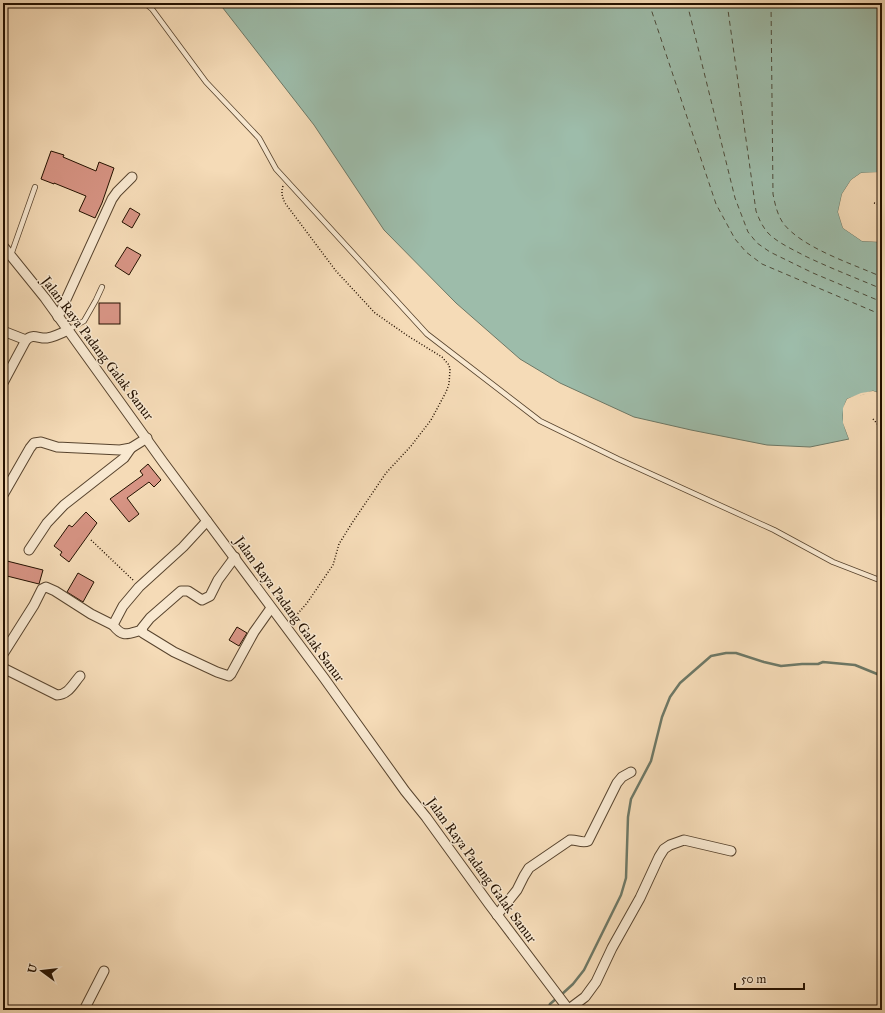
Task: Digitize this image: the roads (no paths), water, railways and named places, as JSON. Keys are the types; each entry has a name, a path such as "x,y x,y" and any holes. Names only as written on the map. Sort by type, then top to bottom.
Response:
{"street":[{"path":"58,317 112,199 132,177"},
{"name":"Jalan Raya Padang Galak Sanur","path":"3,246 68,330 207,521 324,678 405,791 567,1007"},
{"path":"3,383 26,340 32,336 49,338 68,330"},
{"path":"3,331 26,340"},
{"path":"29,550 47,523 64,505 124,458 132,448 147,438"},
{"path":"3,495 34,443 41,442 57,446 120,450 132,448"},
{"path":"113,625 123,606 139,587 183,547 207,521"},
{"path":"142,630 143,626 150,618 181,591 188,591 202,600 210,596 218,580 235,557"},
{"path":"3,654 34,605 42,589 46,587 55,591 91,614 113,625 119,633 124,635 142,630"},
{"path":"142,630 147,637 174,652 228,676 231,674 254,632 271,608"},
{"path":"3,668 57,695 66,693 80,676"},
{"path":"497,914 517,890 524,876 535,864 570,840 588,841 617,783 622,777 631,772"},
{"path":"567,1007 585,997 596,982 612,948 634,910 652,870 664,849 677,841 684,840 731,851"},
{"path":"84,1010 104,971"}],"lane":[{"path":"145,3 152,9 206,82 259,138 276,170 428,334 540,421 618,460 774,530 833,562 882,581"},
{"path":"11,256 36,187"},
{"path":"68,330 84,321 102,287"}],"waterway":[{"path":"561,995 573,984 584,970 621,895 626,878 628,817 631,799 651,761 662,717 670,697 680,683 711,656 726,653 736,653 781,666 818,664 823,662 855,665 882,676"},
{"path":"548,1010 550,1004 557,998"}]}
